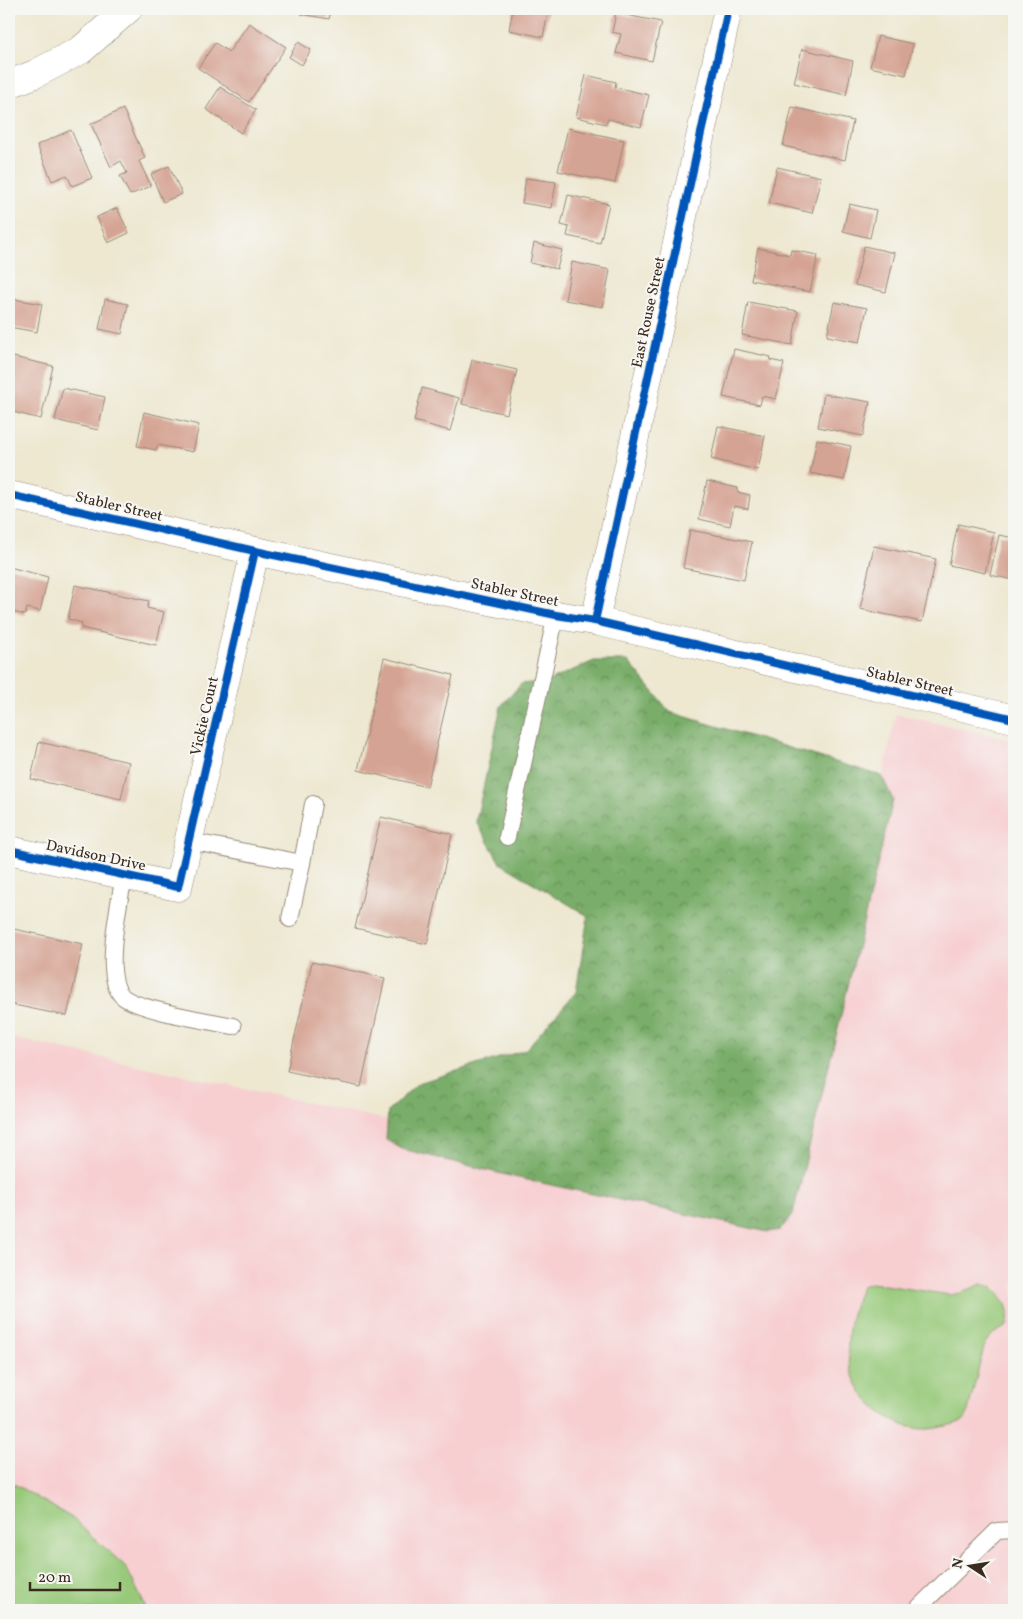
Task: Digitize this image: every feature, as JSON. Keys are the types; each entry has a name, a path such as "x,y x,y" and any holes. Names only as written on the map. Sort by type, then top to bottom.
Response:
{"street":[{"path":"9,84 35,74 81,50 128,9"},
{"name":"East Rouse Street","path":"595,621 728,9"},
{"name":"Stabler Street","path":"9,495 556,615 595,621 1014,719"},
{"name":"Vickie Court","path":"178,887 255,550"},
{"name":"Davidson Drive","path":"9,850 178,887"}],"lane":[{"path":"507,837 556,615"},
{"path":"290,919 313,804"},
{"path":"189,841 302,863"},
{"path":"124,875 112,948 115,980 122,996 142,1006 234,1026"},
{"path":"916,1610 997,1531 1014,1530"}],"shaded area":[{"path":"896,714 1014,740 1014,1610 9,1610 9,1037 789,1208"}],"green space":[{"path":"594,661 628,661 670,712 882,776 893,800 793,1214 780,1230 768,1232 514,1177 402,1149 386,1140 388,1111 418,1083 525,1050 576,992 588,916 500,863 476,821 501,706 521,684 548,681"},
{"path":"871,1283 950,1295 961,1293 981,1284 993,1287 999,1293 1006,1304 1009,1314 1007,1326 993,1334 985,1343 968,1411 963,1421 929,1429 906,1426 886,1416 859,1389 852,1373 849,1357 850,1321 862,1286"},
{"path":"9,1483 16,1485 72,1518 126,1567 147,1610 9,1610"}],"building":[{"path":"302,9 331,9 329,19 301,14"},
{"path":"513,9 549,9 543,37 509,30"},
{"path":"616,13 661,22 652,61 616,53 621,34 612,32"},
{"path":"249,23 286,47 249,102 198,68 215,43 229,52"},
{"path":"878,36 913,44 906,75 870,67"},
{"path":"298,42 311,50 302,65 289,57"},
{"path":"802,49 853,61 846,95 794,83"},
{"path":"586,75 616,82 615,87 649,95 641,127 608,119 606,124 576,117"},
{"path":"220,87 256,110 241,133 206,109"},
{"path":"792,107 853,121 845,160 783,146"},
{"path":"123,109 145,158 139,161 151,186 130,195 120,176 127,173 121,161 111,167 91,124"},
{"path":"568,128 624,140 615,183 558,171"},
{"path":"71,130 92,178 72,186 67,175 52,181 37,145"},
{"path":"169,166 182,194 163,202 151,174"},
{"path":"777,167 821,177 812,213 769,203"},
{"path":"526,178 556,182 552,208 522,203"},
{"path":"568,195 609,204 600,243 567,236 569,227 561,225"},
{"path":"849,204 876,210 870,238 843,231"},
{"path":"117,208 129,233 108,243 97,217"},
{"path":"534,243 562,250 557,269 530,263"},
{"path":"864,246 895,253 886,292 855,285"},
{"path":"758,248 790,255 791,250 818,255 810,292 751,280"},
{"path":"572,262 610,270 603,307 565,300"},
{"path":"14,299 42,304 37,332 9,327"},
{"path":"105,299 128,304 122,334 99,329"},
{"path":"748,302 798,311 792,345 742,335"},
{"path":"834,302 867,308 860,342 827,336"},
{"path":"734,349 771,357 770,360 784,363 776,399 762,396 760,405 723,397"},
{"path":"13,357 53,366 41,419 9,411 9,377"},
{"path":"472,360 517,370 507,414 462,404"},
{"path":"63,388 105,397 98,430 55,420"},
{"path":"422,388 459,398 450,431 414,421"},
{"path":"824,394 870,402 863,436 818,427"},
{"path":"144,412 199,425 193,452 158,445 156,450 137,446"},
{"path":"718,426 765,436 758,470 711,459"},
{"path":"817,439 851,446 844,480 810,473"},
{"path":"707,481 738,488 737,492 750,495 748,509 734,506 730,526 699,519"},
{"path":"958,524 994,532 985,573 949,565"},
{"path":"690,530 752,542 744,580 683,568"},
{"path":"999,535 1014,538 1014,580 990,575"},
{"path":"874,546 936,559 922,622 860,609"},
{"path":"9,567 48,577 40,611 27,608 25,615 9,611"},
{"path":"75,585 149,601 147,608 164,612 156,645 81,628 82,623 68,619"},
{"path":"384,658 453,675 427,787 358,770"},
{"path":"39,742 129,762 121,799 31,779"},
{"path":"381,817 452,834 427,944 355,928"},
{"path":"9,928 83,944 67,1016 9,1004"},
{"path":"312,962 385,978 361,1087 287,1071"}],"cycle path":[{"path":"595,621 728,9"},
{"path":"9,495 255,551 556,615 595,621 1014,719"},
{"path":"9,850 178,887 255,551"}]}
